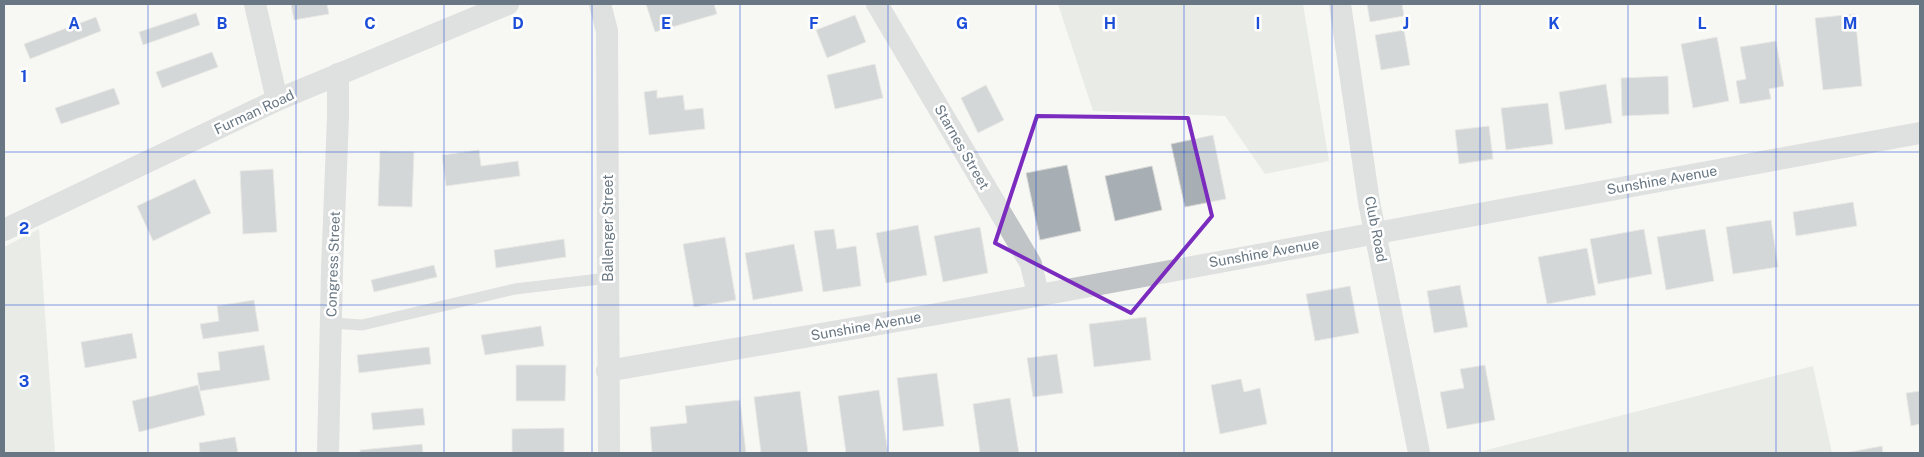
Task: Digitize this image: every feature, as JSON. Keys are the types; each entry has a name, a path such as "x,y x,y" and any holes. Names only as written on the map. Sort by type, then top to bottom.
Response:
{"street":[{"path":"255,4 277,100"},
{"name":"Furman Road","path":"4,230 277,100 508,4"},
{"name":"Ballenger Street","path":"600,4 607,31 607,371 609,453"},
{"name":"Starnes Street","path":"877,4 1030,264 1038,294"},
{"name":"Club Road","path":"1340,4 1370,202 1419,453"},
{"name":"Congress Street","path":"328,453 338,74"},
{"name":"Sunshine Avenue","path":"607,371 936,314 1920,133"}],"lane":[{"path":"331,323 362,325 515,289 608,278"}],"highlighted area":[{"path":"1037,116 1188,118 1212,216 1131,313 995,243"}],"shaded area":[{"path":"1058,4 1303,4 1329,161 1265,174 1225,116 1093,111"},
{"path":"39,229 55,453 4,453 4,247"},
{"path":"1813,366 1832,453 1475,453"}],"building":[{"path":"291,4 327,4 329,14 294,20"},
{"path":"646,4 714,4 717,14 655,32"},
{"path":"1367,4 1402,4 1404,16 1370,22"},
{"path":"196,13 200,25 143,45 139,32"},
{"path":"1855,14 1862,86 1823,90 1815,18"},
{"path":"855,15 866,42 827,58 816,30"},
{"path":"96,17 101,31 30,59 24,44"},
{"path":"1404,30 1410,65 1381,70 1375,35"},
{"path":"1717,37 1729,101 1693,108 1681,44"},
{"path":"1776,41 1784,86 1769,89 1771,99 1740,104 1736,81 1746,79 1740,47"},
{"path":"212,52 218,67 162,88 156,72"},
{"path":"875,64 883,98 835,109 827,75"},
{"path":"1668,76 1669,114 1622,116 1621,78"},
{"path":"1606,84 1612,123 1565,130 1559,92"},
{"path":"986,85 1004,120 978,133 961,98"},
{"path":"114,88 120,104 61,124 55,108"},
{"path":"657,90 657,98 683,95 685,110 703,108 705,129 649,135 644,92"},
{"path":"1548,103 1553,144 1506,150 1501,108"},
{"path":"1489,126 1493,159 1459,164 1455,130"},
{"path":"1213,135 1226,199 1185,207 1171,144"},
{"path":"479,150 481,166 518,161 520,176 446,186 442,155"},
{"path":"380,151 414,152 412,207 378,206"},
{"path":"1067,165 1081,231 1040,240 1026,173"},
{"path":"1152,166 1162,210 1115,221 1105,176"},
{"path":"273,169 277,232 243,234 240,171"},
{"path":"195,179 211,213 153,241 137,206"},
{"path":"1853,202 1857,226 1796,236 1793,212"},
{"path":"1771,220 1778,267 1733,274 1726,227"},
{"path":"918,225 927,275 886,283 876,233"},
{"path":"980,227 988,273 943,282 934,236"},
{"path":"834,229 837,249 856,246 861,286 823,292 814,231"},
{"path":"1644,229 1652,274 1598,284 1590,239"},
{"path":"1705,229 1714,281 1666,290 1657,237"},
{"path":"725,237 736,300 694,307 683,244"},
{"path":"564,239 566,257 496,268 494,250"},
{"path":"794,244 803,291 753,300 745,253"},
{"path":"1587,248 1596,295 1547,304 1538,257"},
{"path":"434,265 437,277 374,292 371,280"},
{"path":"1460,285 1468,327 1434,333 1427,291"},
{"path":"1350,286 1359,333 1315,341 1306,294"},
{"path":"254,300 259,331 203,339 200,324 219,321 217,306"},
{"path":"1146,317 1151,360 1094,367 1089,324"},
{"path":"541,326 544,346 485,355 481,335"},
{"path":"132,333 137,358 85,368 81,342"},
{"path":"264,345 270,380 200,391 197,373 220,370 218,352"},
{"path":"429,347 431,364 359,373 357,355"},
{"path":"1057,354 1063,393 1033,397 1027,358"},
{"path":"516,365 566,365 565,401 516,401"},
{"path":"1485,365 1495,420 1447,429 1440,392 1464,388 1460,369"},
{"path":"937,373 944,426 903,431 897,378"},
{"path":"1241,379 1244,392 1260,388 1267,424 1220,434 1211,385"},
{"path":"198,385 205,415 139,432 132,401"},
{"path":"879,390 888,453 846,453 838,396"},
{"path":"800,391 808,453 761,453 754,397"},
{"path":"1920,391 1920,424 1911,426 1906,393"},
{"path":"1010,398 1019,453 980,453 973,404"},
{"path":"740,400 746,453 652,453 650,427 687,423 685,406"},
{"path":"423,408 425,425 373,430 371,413"},
{"path":"564,428 564,453 512,453 512,429"},
{"path":"235,437 238,453 200,453 199,443"},
{"path":"422,444 423,453 360,453 360,450"},
{"path":"1882,446 1883,453 1845,453"}]}
